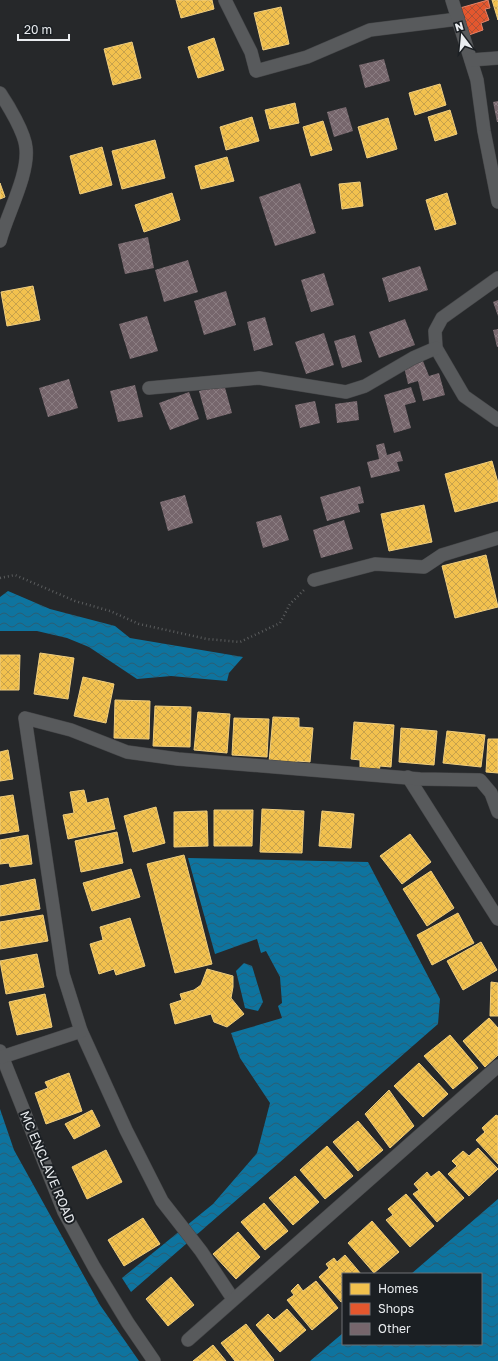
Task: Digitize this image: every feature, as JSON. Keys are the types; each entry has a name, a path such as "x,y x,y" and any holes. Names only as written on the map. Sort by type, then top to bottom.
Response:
{"street":[{"path":"225,0 251,52 256,71 307,57 370,30 458,19"},
{"path":"452,0 477,80 484,131 498,202"},
{"path":"470,60 498,58"},
{"path":"0,93 12,111 26,147 23,175 0,241"},
{"path":"498,278 442,318 435,331 436,348 464,396 498,420"},
{"path":"149,388 259,378 346,392 365,386 413,358 436,348"},
{"path":"314,580 375,564 424,567 442,555 498,538"},
{"path":"233,1299 201,1251 162,1201 126,1130 81,1031 62,974 25,718 71,730 127,752 178,759 408,777 480,780 491,793 498,812"},
{"path":"408,777 498,919"},
{"path":"1,1054 81,1031"},
{"name":"MC ENCLAVE ROAD","path":"1,1054 64,1212 101,1279 154,1361"},
{"path":"188,1340 498,1066"}],"path":[{"path":"0,578 15,575 75,601 110,611 139,624 186,635 240,642 280,623 290,604 314,580"}],"water":[{"path":"8,591 50,609 115,626 130,638 243,657 229,673 227,681 171,676 137,679 89,647 67,638 37,631 0,631 0,597"},
{"path":"188,858 368,862 440,999 438,1024 131,1292 122,1278 213,1204 257,1153 270,1103 240,1058 231,1033 282,1018 278,1006 282,1003 280,977 266,951 261,953 257,939 215,954"},
{"path":"244,963 252,966 263,1002 258,1011 245,1008 236,971"},
{"path":"0,1109 14,1150 100,1305 139,1361 0,1361"},
{"path":"498,1199 498,1361 310,1361 342,1334 342,1345 482,1345 482,1273 412,1273"}],"building: Homes":[{"path":"176,0 212,0 214,9 181,18"},
{"path":"492,0 498,0 498,20"},
{"path":"281,7 289,44 263,50 254,13"},
{"path":"214,38 224,70 198,78 188,47"},
{"path":"132,42 141,78 113,85 104,49"},
{"path":"440,84 446,105 415,115 409,93"},
{"path":"295,103 299,123 270,129 265,110"},
{"path":"450,110 457,134 435,141 428,117"},
{"path":"252,117 259,141 226,150 220,127"},
{"path":"388,118 397,149 367,158 358,127"},
{"path":"323,121 332,150 311,156 303,127"},
{"path":"155,140 165,178 122,189 112,151"},
{"path":"102,147 112,185 80,194 70,156"},
{"path":"227,157 234,181 201,189 195,166"},
{"path":"360,182 363,206 342,209 339,184"},
{"path":"0,183 5,197 0,199"},
{"path":"172,193 180,220 144,232 135,205"},
{"path":"447,193 456,224 435,230 426,200"},
{"path":"33,286 40,320 7,326 1,292"},
{"path":"492,461 498,483 498,501 455,512 445,474"},
{"path":"424,505 432,542 389,551 381,514"},
{"path":"486,555 498,607 455,618 442,566"},
{"path":"40,653 74,658 68,699 34,694"},
{"path":"0,655 20,655 19,690 0,690"},
{"path":"83,677 114,684 106,723 74,716"},
{"path":"115,700 150,701 149,739 114,738"},
{"path":"155,706 191,707 190,747 153,746"},
{"path":"198,712 230,714 227,753 194,750"},
{"path":"273,717 299,718 299,727 313,728 310,762 297,761 297,764 269,762"},
{"path":"234,718 269,719 267,757 232,755"},
{"path":"354,722 394,725 391,767 380,766 379,772 360,770 360,760 351,759"},
{"path":"401,728 437,731 434,765 399,762"},
{"path":"447,731 485,735 481,767 443,763"},
{"path":"488,739 498,739 498,773 486,772"},
{"path":"8,750 13,779 0,781 0,752"},
{"path":"84,790 87,803 108,798 115,829 68,839 63,815 74,813 70,792"},
{"path":"13,795 19,831 0,834 0,797"},
{"path":"156,807 165,843 133,852 124,816"},
{"path":"262,809 304,811 302,853 260,852"},
{"path":"214,810 253,810 252,846 214,846"},
{"path":"207,811 208,846 174,847 174,812"},
{"path":"322,811 354,814 351,848 319,846"},
{"path":"117,832 123,863 81,872 75,841"},
{"path":"410,834 431,862 402,884 380,856"},
{"path":"28,835 32,864 10,867 9,863 0,864 0,840"},
{"path":"184,855 212,964 175,973 147,864"},
{"path":"131,869 140,897 92,911 83,883"},
{"path":"431,871 454,908 427,926 403,889"},
{"path":"35,879 40,909 0,916 0,886"},
{"path":"458,913 474,943 432,965 417,935"},
{"path":"43,915 48,941 0,949 0,922"},
{"path":"130,918 145,966 116,975 114,969 99,974 90,944 103,940 100,927"},
{"path":"481,942 497,970 463,990 447,961"},
{"path":"37,954 44,987 6,994 0,961"},
{"path":"207,969 233,976 231,998 244,1014 227,1027 214,1022 211,1014 175,1024 170,1004 182,1000 180,994 194,990 201,985"},
{"path":"491,982 498,983 498,1016 490,1016"},
{"path":"45,994 52,1027 17,1035 9,1002"},
{"path":"489,1018 498,1028 498,1055 485,1067 463,1041"},
{"path":"450,1035 478,1068 453,1089 424,1056"},
{"path":"419,1063 448,1094 423,1117 394,1086"},
{"path":"69,1073 82,1111 46,1124 35,1093 48,1088 45,1082"},
{"path":"389,1090 414,1126 390,1148 365,1114"},
{"path":"92,1110 100,1126 74,1139 65,1124"},
{"path":"496,1115 498,1116 498,1164 476,1140 485,1132 482,1128"},
{"path":"358,1121 383,1150 358,1171 333,1142"},
{"path":"327,1146 353,1176 325,1199 300,1170"},
{"path":"478,1148 498,1169 469,1196 448,1174 457,1166 452,1161 463,1151 469,1156"},
{"path":"106,1150 122,1182 87,1199 72,1167"},
{"path":"439,1171 464,1198 437,1222 413,1194 419,1190 414,1184 427,1172 431,1177"},
{"path":"295,1176 319,1202 293,1225 269,1198"},
{"path":"406,1194 434,1226 410,1247 386,1220 393,1215 388,1209"},
{"path":"264,1203 288,1231 265,1250 241,1222"},
{"path":"143,1218 160,1244 124,1266 108,1240"},
{"path":"372,1221 399,1252 374,1273 348,1243"},
{"path":"238,1232 260,1257 236,1279 213,1254"},
{"path":"345,1255 360,1273 342,1273 341,1302 319,1277 329,1268 326,1264 334,1258 337,1262"},
{"path":"171,1277 194,1305 168,1326 146,1299"},
{"path":"316,1281 338,1308 312,1330 287,1300 294,1295 291,1291 298,1284 303,1291"},
{"path":"287,1309 306,1330 280,1352 256,1325 268,1314 274,1320"},
{"path":"246,1324 274,1360 273,1361 235,1361 221,1343"},
{"path":"213,1345 226,1361 193,1361"}],"building: Shops":[{"path":"488,0 490,8 485,9 489,20 481,23 483,30 469,35 460,8"}],"building: Other":[{"path":"384,59 390,81 365,88 359,65"},
{"path":"498,101 498,122 497,122 493,102"},
{"path":"346,107 353,131 334,137 327,112"},
{"path":"300,183 316,233 275,246 259,197"},
{"path":"148,237 154,268 125,274 118,244"},
{"path":"188,260 198,292 164,302 155,270"},
{"path":"420,266 428,290 389,302 382,278"},
{"path":"324,273 334,305 311,312 301,280"},
{"path":"226,291 236,325 204,335 194,301"},
{"path":"498,300 498,316 493,302"},
{"path":"147,316 158,351 130,359 119,324"},
{"path":"265,317 273,345 254,351 247,322"},
{"path":"405,319 415,345 379,358 369,332"},
{"path":"498,329 498,347 497,347 493,330"},
{"path":"324,333 334,365 306,374 295,342"},
{"path":"355,335 362,362 342,368 334,341"},
{"path":"423,361 429,376 439,373 445,395 423,401 418,381 408,384 404,367"},
{"path":"69,379 78,408 48,417 39,388"},
{"path":"224,384 232,413 207,420 199,391"},
{"path":"135,385 143,417 118,422 110,391"},
{"path":"411,387 416,402 405,405 411,428 394,433 384,395"},
{"path":"189,392 199,419 170,430 159,403"},
{"path":"315,401 320,423 300,428 295,405"},
{"path":"357,401 359,420 337,423 335,404"},
{"path":"384,443 387,455 400,451 403,461 397,462 400,471 371,478 367,462 379,459 376,445"},
{"path":"360,486 364,503 358,504 360,512 327,521 320,497"},
{"path":"185,495 193,523 168,531 160,502"},
{"path":"281,515 289,540 263,548 256,522"},
{"path":"344,520 353,549 321,558 313,530"}]}
